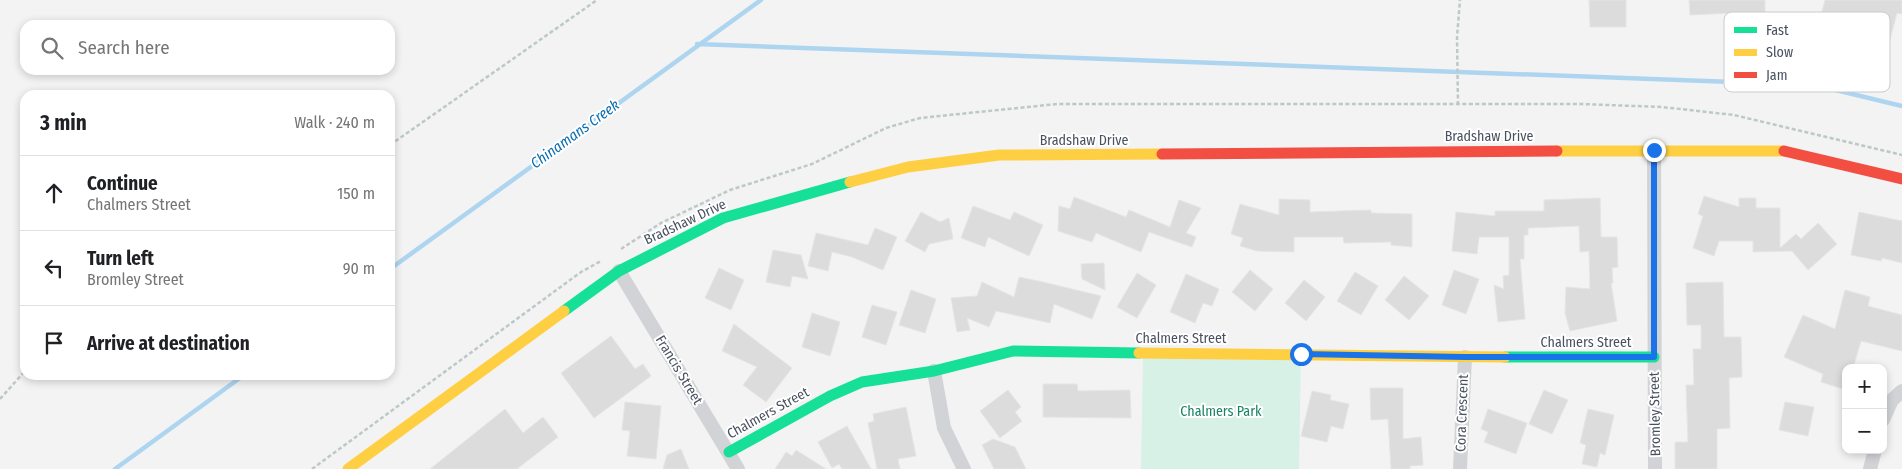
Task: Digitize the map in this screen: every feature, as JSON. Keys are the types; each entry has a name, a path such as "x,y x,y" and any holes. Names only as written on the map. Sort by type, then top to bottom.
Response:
{"street":[{"name":"Bradshaw Drive","path":"348,469 619,272 723,218 820,189 908,166 999,155 1654,150 1788,151 1902,179"},
{"name":"Bromley Street","path":"1654,150 1655,469"},
{"name":"Francis Street","path":"619,272 738,469"},
{"name":"Chalmers Street","path":"729,452 830,396 862,382 934,370 1013,351 1465,357 1654,357"},
{"name":"Cora Crescent","path":"1460,469 1465,357"},
{"path":"934,370 944,428 964,469"},
{"path":"1887,411 1892,400 1902,392"},
{"path":"1870,469 1874,454"}],"path":[{"path":"395,141 597,0"},
{"path":"1458,104 1456,37 1460,0"},
{"path":"618,251 661,223 730,190 812,164 886,128 920,118 1057,104 1589,104 1662,107 1734,114 1902,155"},
{"path":"312,469 581,272 603,260"},
{"path":"0,399 20,377"}],"green space":[{"name":"Chalmers Park","path":"1143,353 1301,354 1299,469 1141,469"}],"building":[{"path":"1589,0 1626,0 1626,27 1590,27"},
{"path":"1689,0 1765,0 1765,12 1724,12 1690,15"},
{"path":"1825,0 1902,0 1902,14 1897,13 1890,39 1890,12 1822,12"},
{"path":"1704,196 1739,207 1739,198 1756,198 1756,208 1780,208 1780,248 1796,234 1801,239 1818,223 1837,244 1808,270 1792,251 1753,252 1753,241 1719,241 1714,256 1693,248 1703,216 1698,214"},
{"path":"1074,197 1126,217 1129,210 1170,227 1179,200 1201,208 1186,233 1196,237 1192,247 1149,232 1141,252 1096,233 1092,242 1058,231 1059,206 1070,209"},
{"path":"1600,198 1601,237 1617,237 1618,267 1612,268 1613,283 1611,283 1617,321 1570,331 1565,313 1566,287 1590,289 1589,251 1580,252 1579,226 1528,228 1528,235 1524,235 1524,259 1520,259 1525,319 1498,322 1494,285 1504,289 1503,276 1509,275 1509,237 1479,237 1477,254 1452,251 1456,212 1495,216 1495,211 1544,211 1544,200"},
{"path":"1279,199 1310,200 1310,212 1371,210 1371,213 1412,214 1412,247 1391,245 1391,242 1344,243 1343,237 1294,237 1294,252 1257,251 1240,246 1243,238 1231,234 1240,204 1279,215"},
{"path":"973,206 1010,220 1014,212 1043,225 1029,256 988,237 985,247 961,238"},
{"path":"921,212 940,222 949,218 953,239 929,244 925,252 905,241"},
{"path":"1859,212 1902,221 1902,263 1882,258 1881,261 1851,255"},
{"path":"875,228 897,237 883,270 852,257 832,252 828,271 808,266 816,233 868,245"},
{"path":"773,250 801,255 808,279 792,276 790,287 766,282"},
{"path":"1104,263 1105,290 1082,279 1081,264"},
{"path":"719,268 744,280 731,310 705,298"},
{"path":"1250,270 1273,289 1255,311 1232,292"},
{"path":"1454,270 1479,279 1466,314 1442,305"},
{"path":"1355,272 1378,286 1361,315 1337,301"},
{"path":"1137,273 1156,285 1137,318 1117,307"},
{"path":"1186,274 1219,289 1212,306 1203,303 1195,323 1170,312"},
{"path":"1404,276 1429,296 1409,320 1385,300"},
{"path":"1019,277 1101,296 1092,319 1054,304 1050,323 996,311 989,327 967,318 970,330 957,332 951,298 977,296 982,282 1014,297"},
{"path":"1304,280 1325,297 1306,321 1285,303"},
{"path":"1723,282 1724,337 1741,337 1742,377 1729,378 1730,428 1717,429 1717,469 1675,469 1675,442 1688,442 1686,385 1694,385 1693,349 1701,349 1701,325 1687,325 1686,283"},
{"path":"911,290 936,299 925,333 899,325"},
{"path":"1845,290 1870,297 1868,306 1902,315 1902,351 1861,341 1854,364 1842,364 1842,389 1821,382 1823,374 1784,357 1803,315 1835,329"},
{"path":"872,305 897,312 886,345 862,337"},
{"path":"812,313 840,322 830,356 802,347"},
{"path":"734,324 792,368 766,402 743,385 757,367 722,351"},
{"path":"611,336 635,369 643,364 651,376 594,418 561,373"},
{"path":"1043,384 1077,384 1078,391 1130,390 1131,418 1043,417"},
{"path":"1370,388 1403,388 1403,439 1421,437 1423,465 1410,466 1410,469 1391,469 1388,419 1371,420"},
{"path":"1008,390 1021,407 1015,412 1022,421 1000,438 980,411"},
{"path":"1544,390 1568,400 1552,434 1529,424"},
{"path":"1312,391 1331,395 1330,400 1349,404 1343,429 1331,426 1327,442 1301,436"},
{"path":"625,402 661,406 656,459 627,456 630,431 622,430"},
{"path":"1785,402 1814,407 1808,436 1779,430"},
{"path":"906,407 916,456 898,459 900,469 877,469 868,423 874,421 873,414"},
{"path":"505,409 523,433 543,417 558,437 517,469 430,469"},
{"path":"1488,409 1527,423 1516,454 1484,442 1488,432 1481,429"},
{"path":"1588,409 1614,415 1605,455 1600,453 1597,467 1582,464 1586,445 1580,443"},
{"path":"847,426 871,469 842,469 839,464 832,468 818,442"},
{"path":"993,439 1015,447 1026,469 994,469 982,445"},
{"path":"681,449 689,469 663,469 667,455"},
{"path":"796,450 826,469 775,469 786,452 792,456"}],"waterway":[{"name":"Chinamans Creek","path":"395,265 761,0"},
{"path":"697,44 1724,82"},
{"path":"1844,92 1902,106"},
{"name":"Chinamans Creek","path":"115,469 237,380"}],"traffic: fast":[{"path":"564,311 619,271 723,218 850,182"},
{"path":"729,452 830,396 862,382 934,371 1013,351 1139,353"},
{"path":"1505,357 1654,357"}],"traffic: slow":[{"path":"1557,151 1784,151"},
{"path":"850,182 908,167 999,155 1162,154"},
{"path":"348,469 564,311"},
{"path":"1139,353 1505,357"}],"traffic: jam":[{"path":"1162,154 1557,151"},
{"path":"1784,151 1902,179"}],"route":[{"path":"1301,354 1465,357 1654,357 1654,150"}]}
